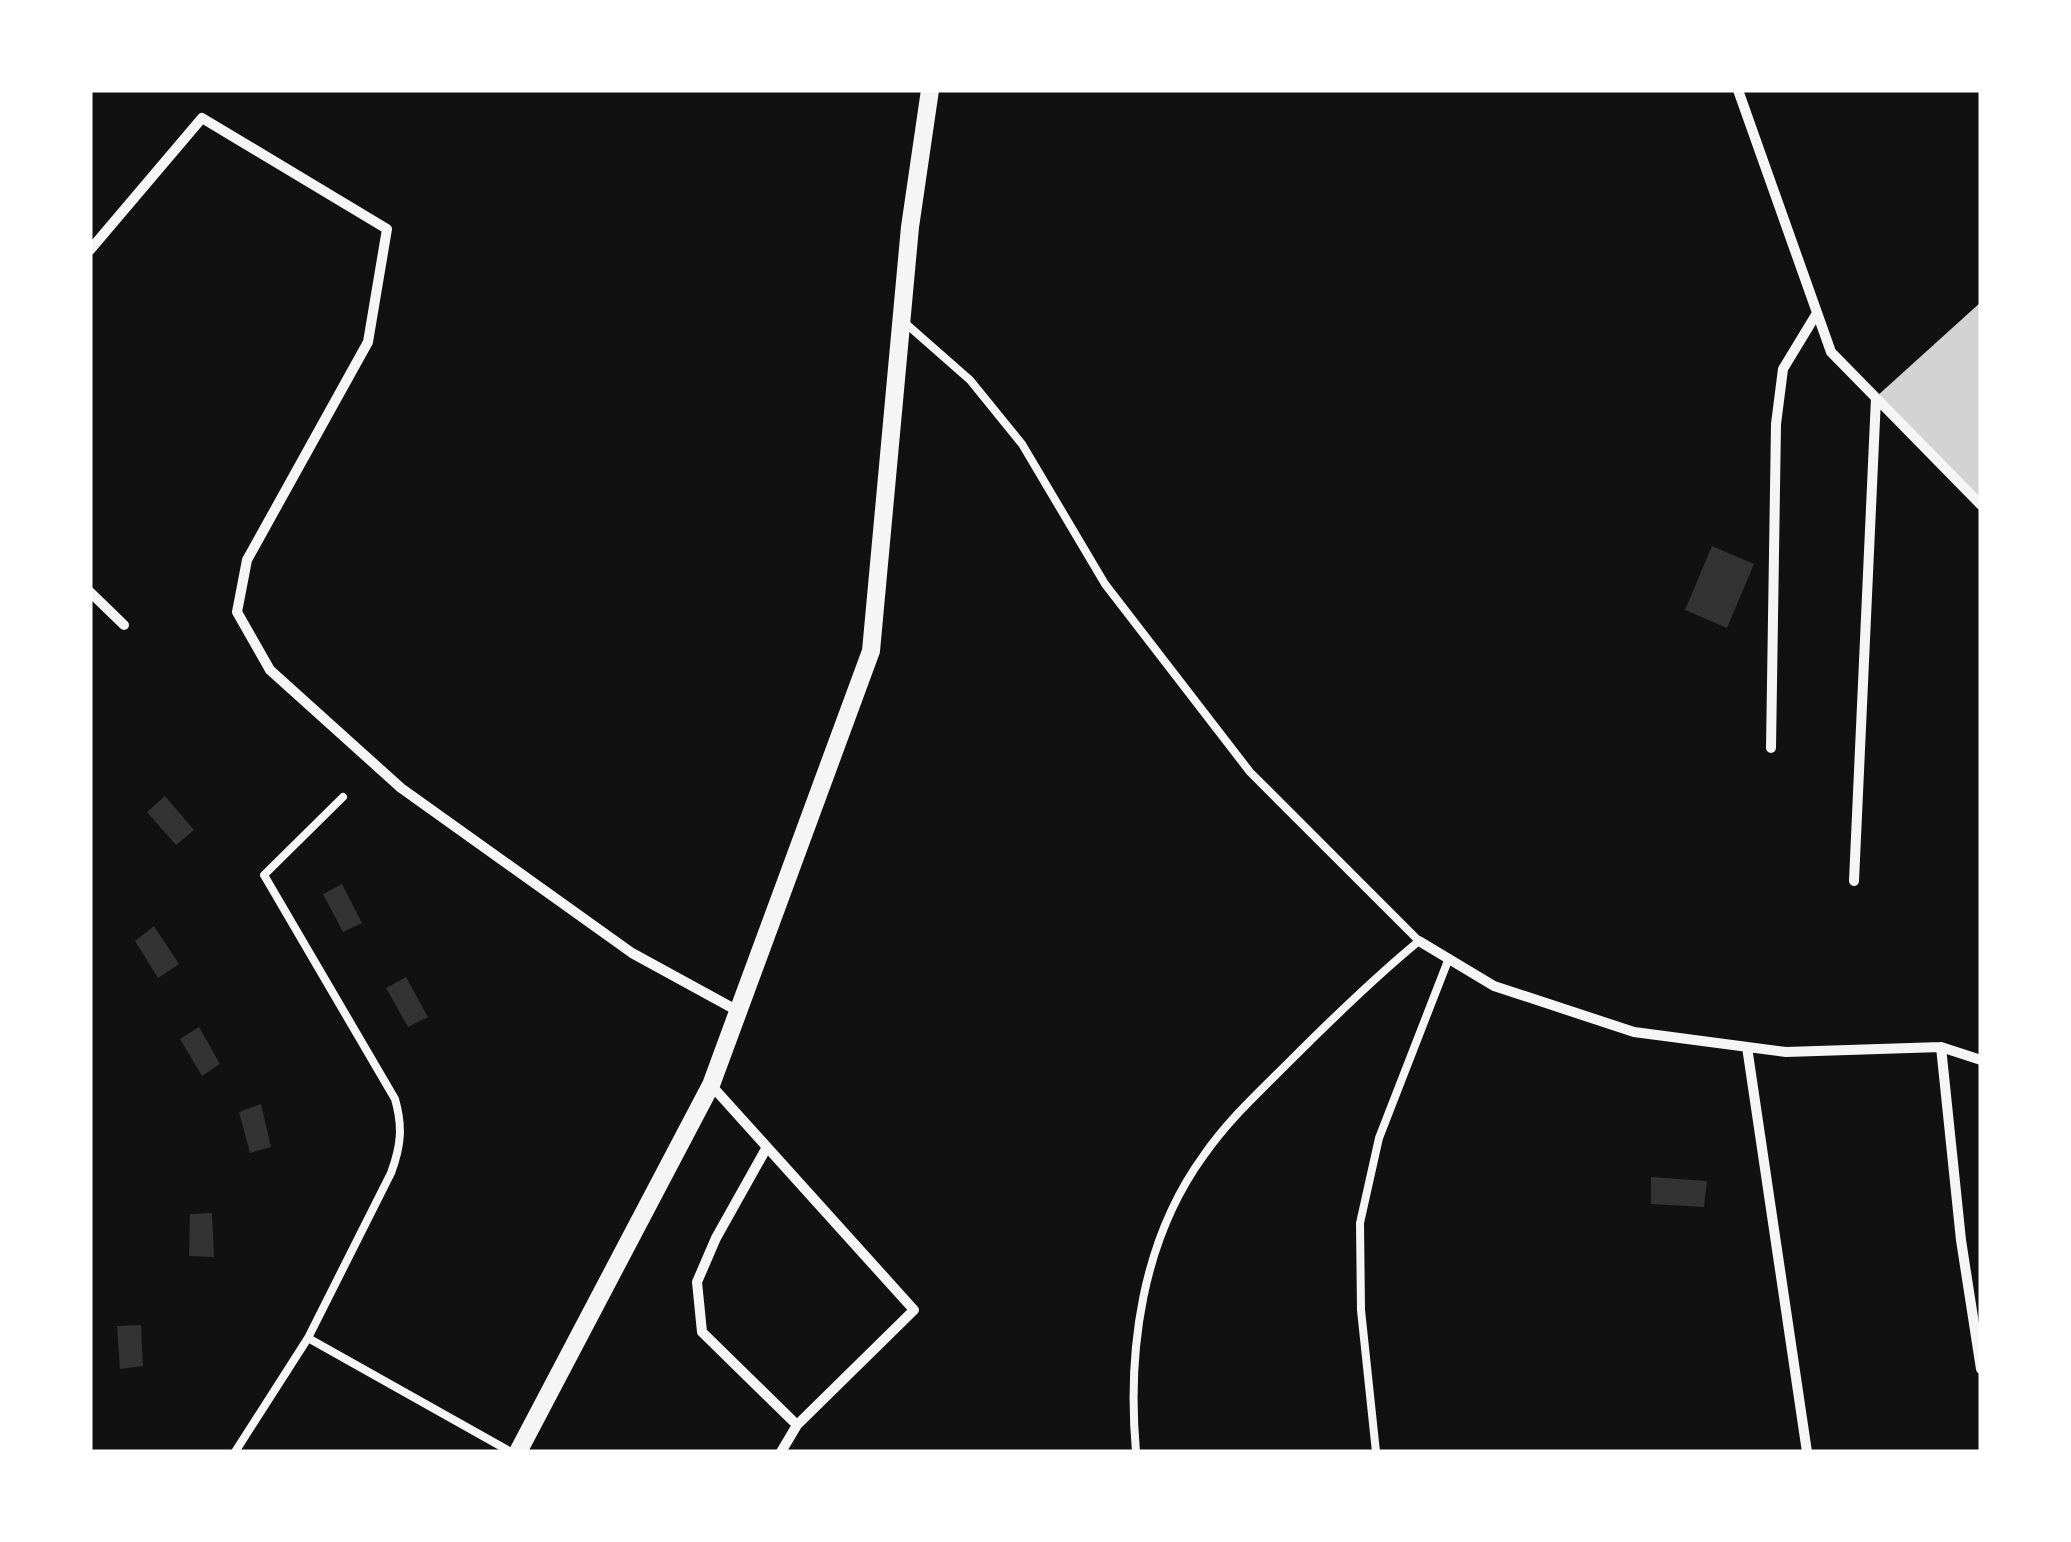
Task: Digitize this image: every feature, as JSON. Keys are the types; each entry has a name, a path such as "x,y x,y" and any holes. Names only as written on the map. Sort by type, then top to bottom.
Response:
{"street":[{"path":"515,1452 711,1085 871,651 901,320 930,90"},
{"path":"1738,90 1831,352 1981,505"},
{"path":"90,250 202,118 388,230 368,342 246,560 237,612 270,670 401,788 632,953 738,1011"},
{"path":"1771,748 1776,424 1783,368 1817,313"},
{"path":"1854,881 1876,397"},
{"path":"90,592 124,625"},
{"path":"1419,940 1494,986 1634,1032 1786,1052 1941,1047 1981,1060"},
{"path":"1747,1047 1806,1452"},
{"path":"1941,1047 1981,1369"},
{"path":"711,1085 914,1310 798,1425 781,1452"},
{"path":"767,1147 716,1238 697,1282 702,1332 798,1425"}],"lane":[{"path":"901,320 970,380 1022,444 1105,584 1250,772 1419,940 1366,985 1233,1118 1202,1156 1178,1196 1159,1240 1144,1292 1132,1381 1136,1452"},
{"path":"235,1452 308,1338 401,1146 402,1120 395,1099 264,875 343,797"},
{"path":"1376,1452 1361,1310 1360,1222 1379,1138 1448,958"},
{"path":"308,1338 515,1452"}],"shaded area":[{"path":"1712,546 1754,564 1727,628 1685,610"},
{"path":"165,796 194,830 176,845 147,812"},
{"path":"342,884 362,923 343,932 323,894"},
{"path":"154,926 179,964 158,978 135,941"},
{"path":"406,977 428,1017 408,1027 386,988"},
{"path":"199,1027 220,1064 202,1076 180,1039"},
{"path":"261,1104 271,1147 250,1153 239,1112"},
{"path":"1651,1177 1707,1181 1704,1207 1651,1204"},
{"path":"212,1213 214,1257 189,1256 190,1214"},
{"path":"141,1325 143,1366 120,1369 117,1326"}],"building":[{"path":"1981,302 1981,503 1876,397"}]}
